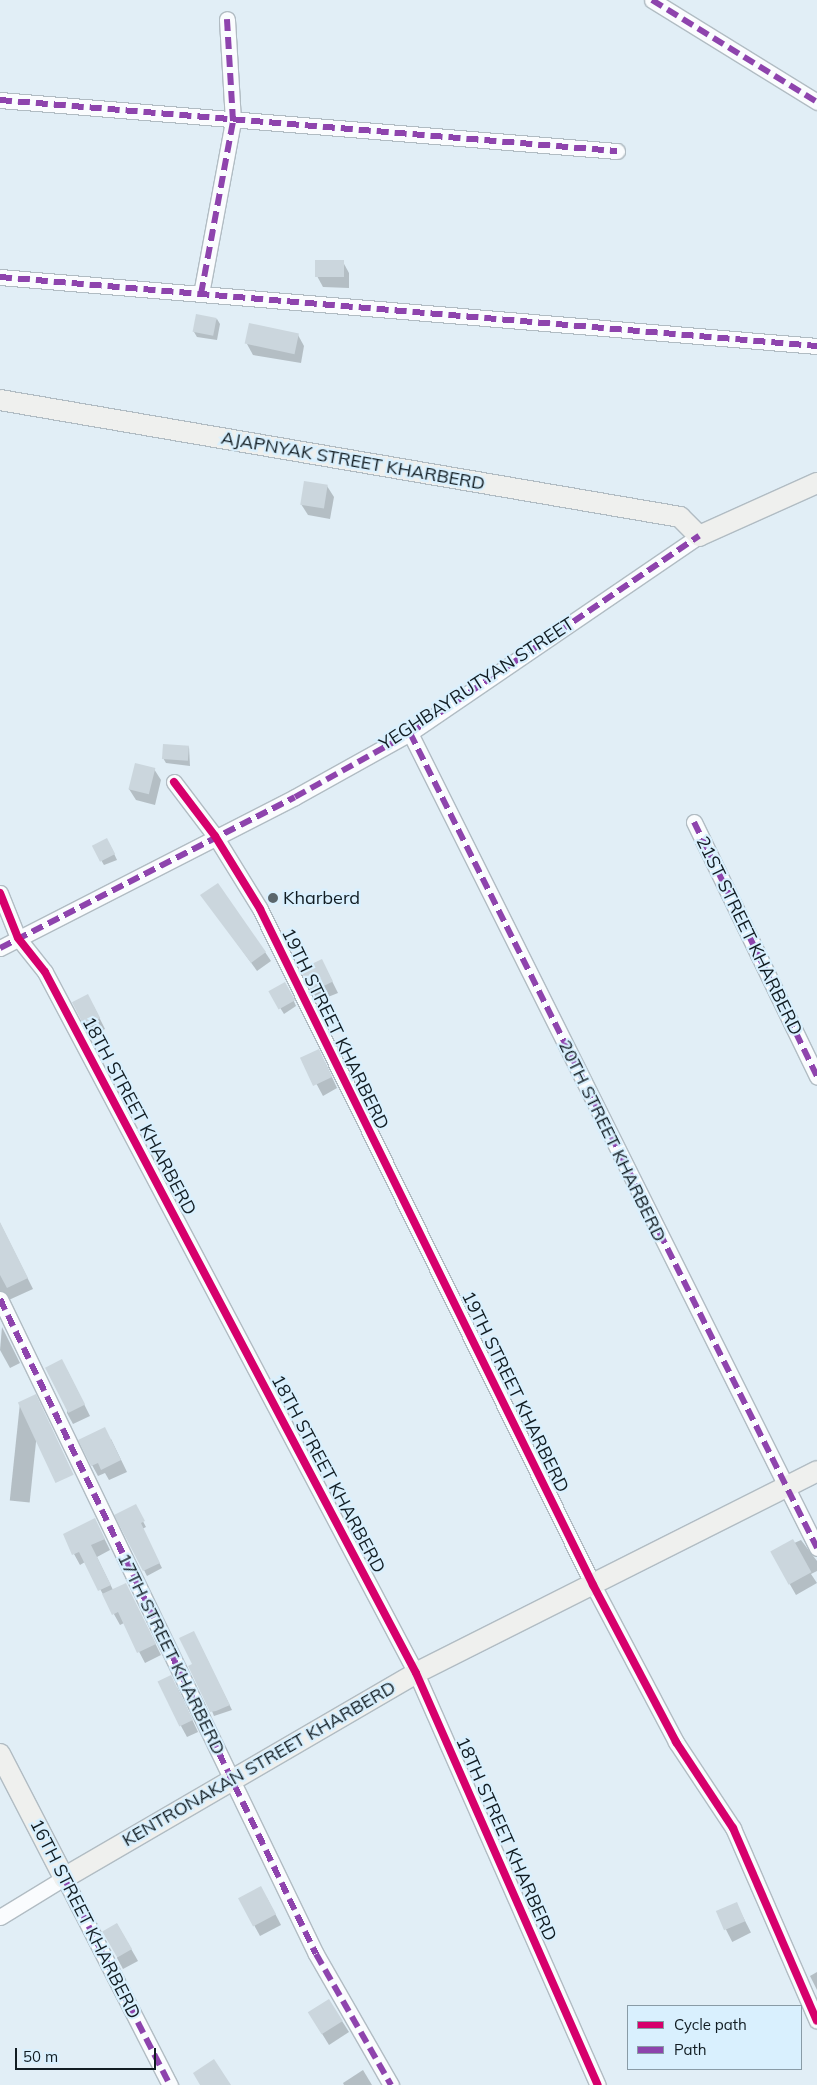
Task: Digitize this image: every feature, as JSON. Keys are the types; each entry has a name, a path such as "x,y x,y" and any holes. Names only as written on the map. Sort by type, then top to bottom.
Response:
{"street":[{"path":"652,0 817,102"},
{"path":"201,294 232,121 227,18"},
{"path":"0,100 232,121 617,151"},
{"path":"0,276 817,346"},
{"name":"AJAPNYAK STREET KHARBERD","path":"0,400 680,517 699,536"},
{"name":"YEGHBAYRUTYAN STREET","path":"0,948 215,836 295,797 410,733 699,536 817,483"},
{"name":"20TH STREET KHARBERD","path":"410,733 784,1488 817,1548"},
{"name":"19TH STREET KHARBERD","path":"174,782 215,836 260,909 593,1585 676,1742 733,1828 817,2021"},
{"name":"21ST STREET KHARBERD","path":"694,822 817,1077"},
{"name":"18TH STREET KHARBERD","path":"0,893 18,938 50,981 416,1673 598,2085"},
{"name":"17TH STREET KHARBERD","path":"0,1300 316,1954 391,2085"},
{"name":"KENTRONAKAN STREET KHARBERD","path":"0,1917 230,1778 416,1673 817,1471"},
{"name":"16TH STREET KHARBERD","path":"0,1754 170,2085"}],"building":[{"path":"315,260 344,260 344,277 315,277"},
{"path":"196,314 217,318 213,336 193,332"},
{"path":"249,323 299,334 295,354 245,344"},
{"path":"304,481 328,485 324,508 300,505"},
{"path":"163,744 189,746 188,761 162,759"},
{"path":"135,763 155,768 149,794 128,789"},
{"path":"107,838 115,854 100,862 92,846"},
{"path":"218,883 266,952 251,963 200,895"},
{"path":"322,959 333,981 311,992 300,970"},
{"path":"285,982 295,1000 279,1010 268,991"},
{"path":"88,994 100,1018 84,1026 72,1002"},
{"path":"319,1049 332,1077 313,1086 300,1058"},
{"path":"0,1222 28,1278 7,1288 0,1275"},
{"path":"62,1359 85,1404 68,1413 45,1368"},
{"path":"36,1394 74,1475 55,1483 18,1402"},
{"path":"105,1427 121,1460 101,1470 98,1463 91,1466 78,1440"},
{"path":"136,1504 145,1521 141,1523 160,1563 143,1571 114,1515"},
{"path":"95,1518 105,1539 91,1545 111,1585 98,1591 79,1552 72,1555 63,1534"},
{"path":"793,1539 811,1572 789,1585 770,1552"},
{"path":"126,1583 156,1644 137,1653 118,1612 112,1615 102,1594"},
{"path":"194,1631 230,1705 216,1711 210,1712 188,1666 192,1664 179,1638"},
{"path":"171,1675 193,1720 179,1727 158,1682"},
{"path":"261,1886 276,1914 253,1926 238,1898"},
{"path":"737,1902 745,1921 724,1930 716,1911"},
{"path":"117,1923 132,1949 117,1957 102,1932"},
{"path":"329,1999 343,2021 322,2034 308,2012"},
{"path":"214,2059 231,2085 200,2085 193,2073"}],"marked path":[{"path":"652,0 817,102"},
{"path":"201,294 233,121 227,19"},
{"path":"0,100 617,151"},
{"path":"0,277 817,346"},
{"path":"0,948 295,797 410,733 699,536"},
{"path":"410,733 817,1548"},
{"path":"694,822 817,1077"},
{"path":"0,1299 316,1954 391,2085"},
{"path":"64,1878 170,2085"}],"cycle path":[{"path":"174,782 215,836 260,909 593,1585 676,1742 733,1828 817,2021"},
{"path":"0,893 18,938 45,972 416,1673 598,2085"}],"place":[{"name":"Kharberd","path":"273,898"}]}
